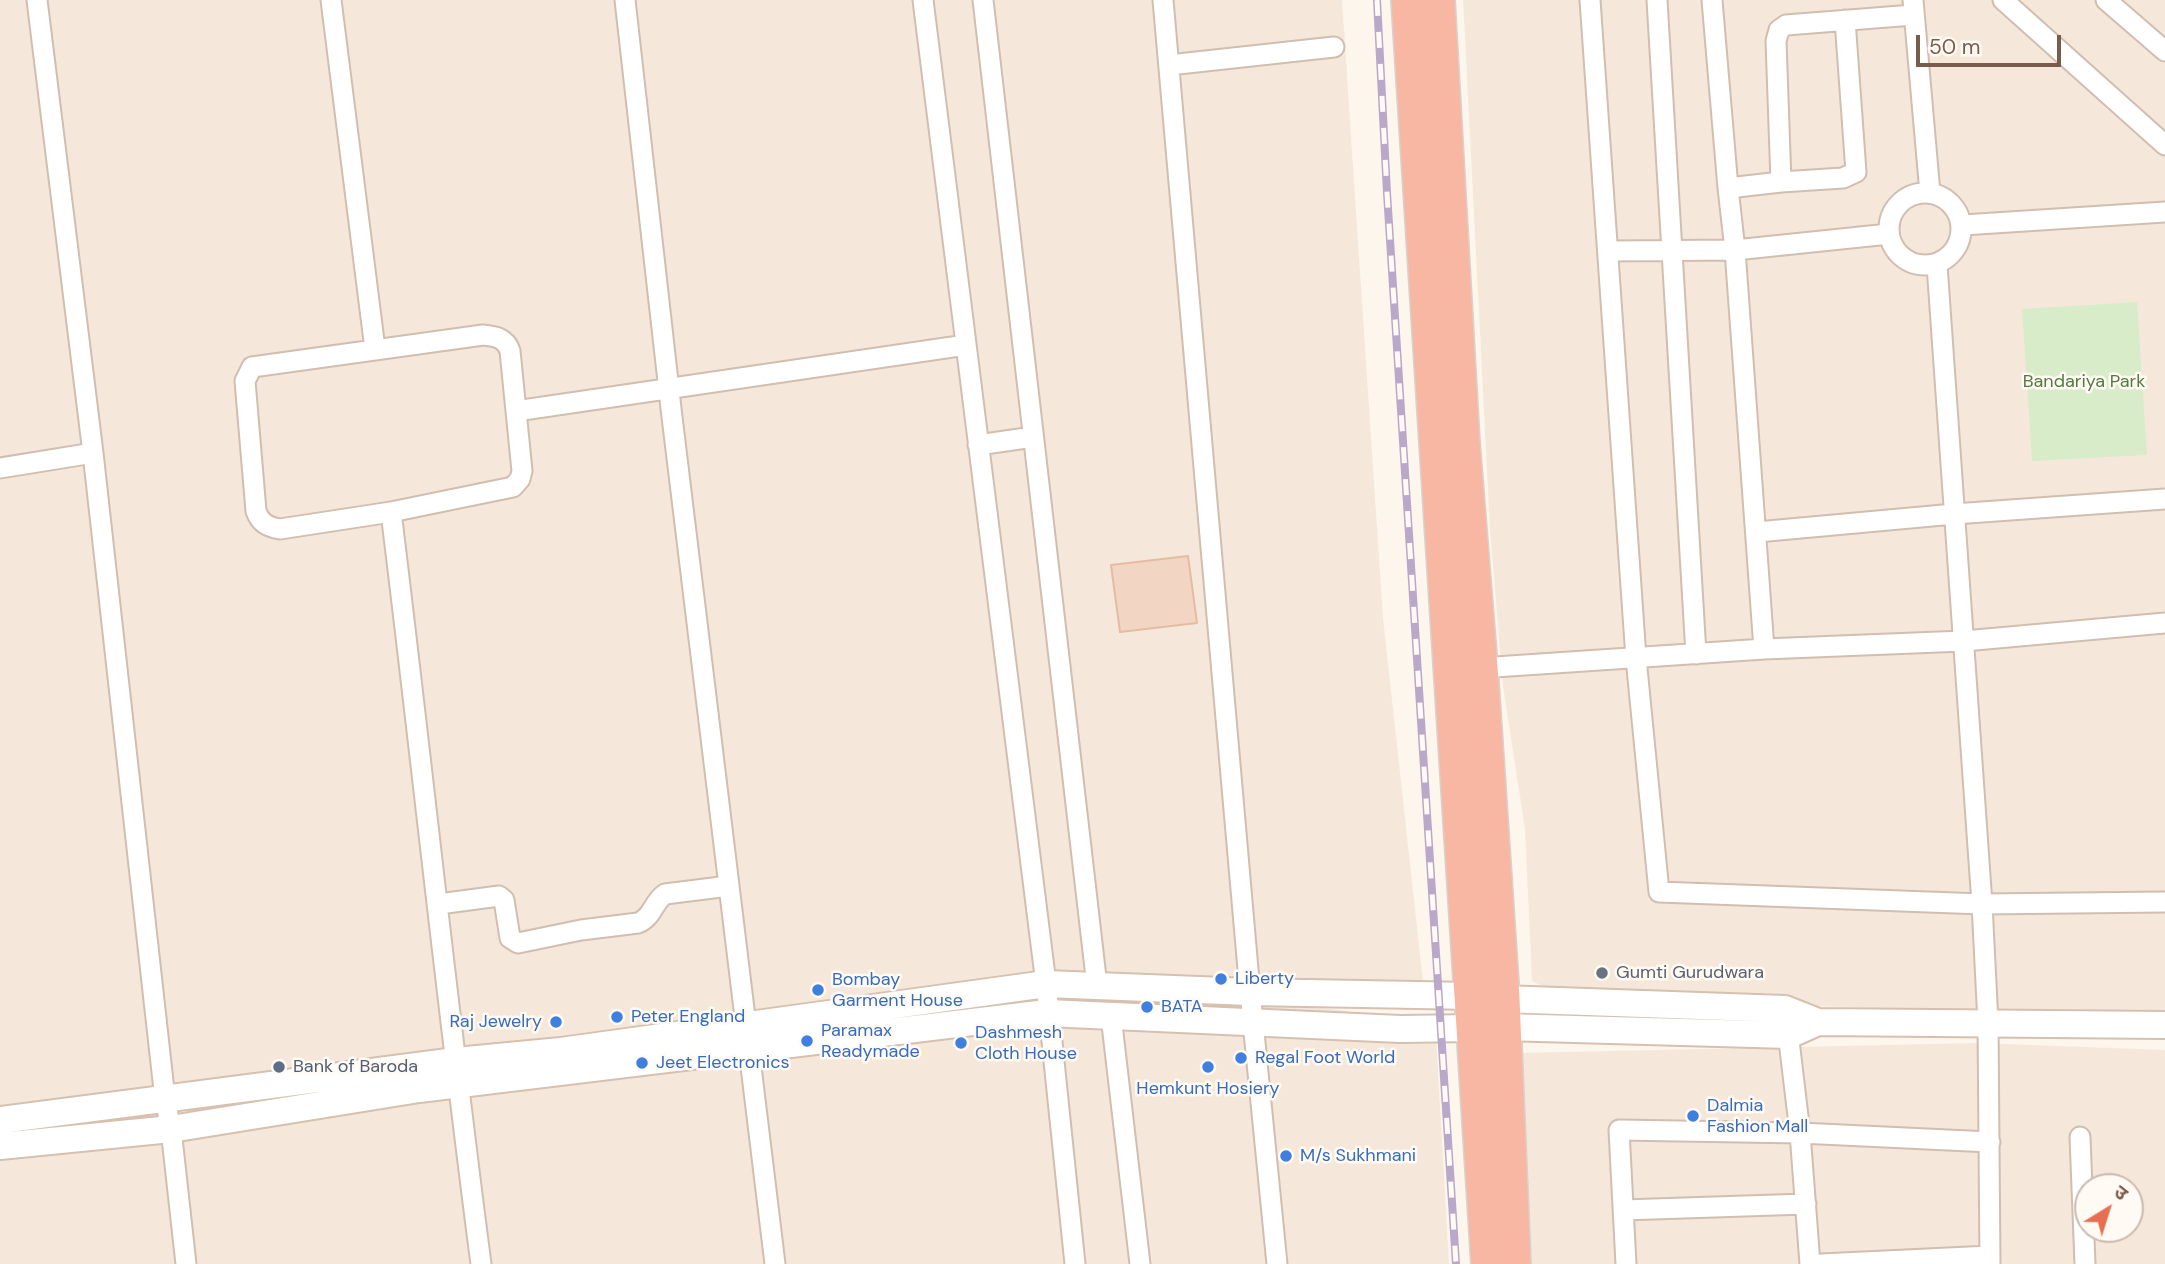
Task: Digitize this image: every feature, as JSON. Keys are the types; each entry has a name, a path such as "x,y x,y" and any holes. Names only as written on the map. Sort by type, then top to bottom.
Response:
{"highway":[{"path":"1409,0 1447,393 1480,668 1488,1013 1489,1264"},
{"path":"1437,0 1447,393 1488,1013 1513,1264"}],"street":[{"path":"37,0 93,453 165,1099 187,1264"},
{"path":"331,0 375,349"},
{"path":"625,0 669,389 775,1264"},
{"path":"923,0 1046,984 1074,1264"},
{"path":"1163,0 1250,992 1277,1264"},
{"path":"1590,0 1636,658 1659,892 1982,904 2165,902"},
{"path":"1657,0 1696,654"},
{"path":"1712,0 1735,250 1757,532 1763,649"},
{"path":"2003,0 2165,145"},
{"path":"2106,0 2165,51"},
{"path":"988,1 1033,437 1097,986"},
{"path":"1781,182 1777,34 1786,25 1845,20 1913,8 1930,192"},
{"path":"1728,188 1843,178 1856,172 1845,20"},
{"path":"1169,65 1334,47"},
{"path":"1930,192 1946,198 1957,210 1963,225 1957,250 1937,265 1916,265 1898,254 1889,234 1890,218 1899,203 1913,194 1930,192"},
{"path":"1963,225 2165,212"},
{"path":"1608,251 1735,250 1889,234"},
{"path":"1821,1264 1990,1260 1988,1023 1982,904 1937,265"},
{"path":"483,335 502,339 508,344 522,471 520,479 513,488 391,512 280,528 267,526 256,511 245,381 248,370 258,365 375,349 483,335"},
{"path":"516,411 966,345"},
{"path":"978,445 1033,437"},
{"path":"0,468 93,453"},
{"path":"1757,532 2165,499"},
{"path":"391,512 481,1264"},
{"path":"1480,668 1763,649 1964,641 2165,623"},
{"path":"439,904 499,896 504,900 510,938 518,943 581,930 638,923 646,920 665,894 729,886"},
{"path":"748,1037 1046,984 1250,992 1488,1013 1787,1022 2165,1025"},
{"path":"0,1120 165,1099 457,1074 561,1051 1047,1013 1400,1029 1488,1013"},
{"path":"1111,1016 1140,1264"},
{"path":"1787,1022 1800,1133 1810,1264"},
{"path":"0,1146 171,1129 419,1089 457,1074"},
{"path":"1626,1264 1619,1130 1800,1133 1990,1142"},
{"path":"2080,1137 2085,1264"},
{"path":"1623,1210 1806,1204"}],"shaded area":[{"path":"0,0 1342,0 1383,618 1424,991 1064,978 0,1116"},
{"path":"1463,0 2165,0 2165,1016 1568,999 1532,981 1525,829 1503,686 1490,529"},
{"path":"1131,997 1333,1009 1424,1024 1436,1036 1449,1264 0,1264 0,1141 1017,1022"},
{"path":"1978,1043 2165,1050 2165,1264 1532,1264 1517,1053"}],"green space":[{"name":"Bandariya Park","path":"2137,302 2147,455 2032,461 2022,309"}],"building":[{"path":"1188,556 1197,623 1120,632 1111,565"}],"railway":[{"path":"1377,0 1456,1264"}],"place":[{"name":"Gumti Gurudwara","path":"1602,973"},
{"name":"Liberty","path":"1221,979"},
{"name":"Bombay Garment House","path":"818,990"},
{"name":"BATA","path":"1147,1007"},
{"name":"Peter England","path":"617,1017"},
{"name":"Raj Jewelry","path":"556,1022"},
{"name":"Paramax Readymade","path":"807,1041"},
{"name":"Dashmesh Cloth House","path":"961,1043"},
{"name":"Regal Foot World","path":"1241,1058"},
{"name":"Jeet Electronics","path":"642,1063"},
{"name":"Bank of Baroda","path":"279,1067"},
{"name":"Hemkunt Hosiery","path":"1208,1067"},
{"name":"Dalmia Fashion Mall","path":"1693,1116"},
{"name":"M/s Sukhmani","path":"1286,1156"}]}
